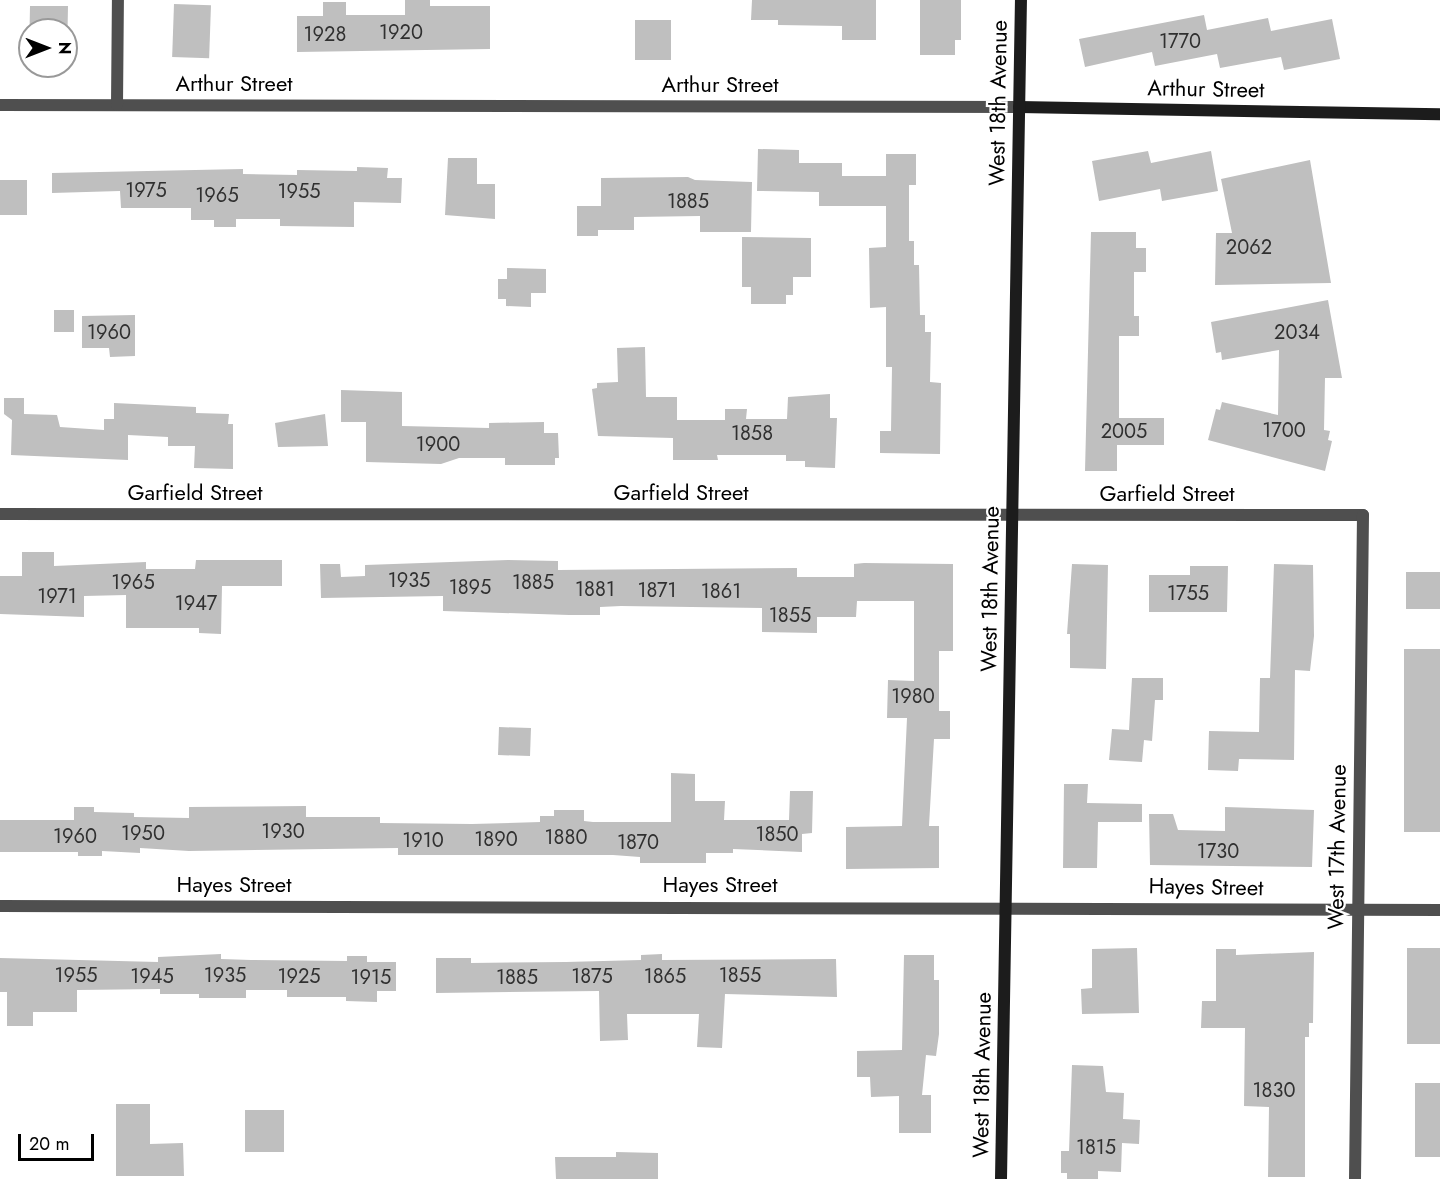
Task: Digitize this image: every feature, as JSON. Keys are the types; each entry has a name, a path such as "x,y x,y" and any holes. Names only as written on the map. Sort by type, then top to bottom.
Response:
{"main road":[{"name":"West 18th Avenue","path":"1001,1179 1021,0"},
{"name":"Arthur Street","path":"1019,107 1440,114"}],"street":[{"path":"117,105 118,0"},
{"name":"Arthur Street","path":"0,105 1019,107"},
{"name":"Garfield Street","path":"0,514 1363,515"},
{"name":"West 17th Avenue","path":"1355,1179 1363,515"},
{"name":"Hayes Street","path":"0,906 1006,906 1440,910"}],"building":[{"path":"405,0 430,0 430,6 490,6 490,49 297,52 297,16 323,16 323,2 346,2 346,15 405,15"},
{"path":"752,0 876,0 876,40 842,40 842,26 778,25 778,20 751,20"},
{"path":"920,0 961,0 961,40 955,40 955,55 920,55"},
{"path":"174,4 211,5 209,58 172,57"},
{"path":"30,6 68,6 68,18 30,18"},
{"path":"1204,15 1207,30 1268,18 1271,31 1332,19 1340,59 1284,70 1281,57 1220,68 1217,54 1155,66 1152,52 1085,67 1079,39"},
{"path":"635,20 671,20 671,60 635,60"},
{"path":"758,149 799,150 799,163 842,163 842,176 886,176 886,154 916,154 916,185 909,185 909,241 914,241 914,265 919,265 920,315 925,315 925,332 931,332 930,382 941,383 940,454 880,453 880,431 891,431 892,367 886,367 886,307 870,308 869,248 886,247 886,206 819,206 819,192 757,191"},
{"path":"1148,151 1151,163 1211,151 1218,191 1162,201 1160,189 1099,201 1092,161"},
{"path":"448,158 477,158 477,184 495,184 495,219 445,215"},
{"path":"1310,160 1331,283 1215,285 1216,233 1232,233 1221,179"},
{"path":"357,167 388,168 387,178 402,178 401,203 354,202 354,227 280,226 280,219 236,219 236,227 214,227 214,220 191,220 191,208 121,208 120,191 52,193 52,173 243,169 243,174 297,175 297,170 357,171"},
{"path":"688,177 695,180 752,182 751,232 700,232 700,216 634,217 634,230 598,230 598,236 577,236 577,206 601,206 601,178"},
{"path":"0,180 27,180 27,215 0,215"},
{"path":"1091,232 1136,232 1136,248 1146,248 1146,272 1134,272 1134,316 1139,316 1139,336 1119,336 1119,418 1164,418 1164,445 1117,445 1117,471 1085,471"},
{"path":"742,237 811,238 811,277 793,277 793,295 786,295 786,304 751,304 751,287 742,287"},
{"path":"507,268 546,269 546,293 531,293 531,307 506,306 506,299 498,299 498,279 507,279"},
{"path":"1328,300 1342,378 1325,378 1324,430 1330,431 1328,440 1332,441 1325,471 1208,440 1216,409 1220,410 1222,402 1278,415 1279,350 1222,360 1221,352 1216,353 1211,322"},
{"path":"54,310 74,310 74,332 54,332"},
{"path":"135,315 135,356 110,357 109,348 82,348 82,316"},
{"path":"645,347 646,397 677,397 677,420 725,420 725,409 747,409 746,419 787,419 788,397 830,394 830,418 837,418 835,468 805,467 805,461 786,461 786,455 717,455 718,460 673,460 673,438 598,436 592,389 597,388 597,383 618,382 617,348"},
{"path":"341,390 402,392 402,426 489,428 489,423 544,422 544,433 558,433 559,458 555,458 555,465 505,465 505,458 459,458 441,464 366,462 366,422 341,422"},
{"path":"4,398 24,398 24,414 57,415 60,427 104,430 104,419 114,419 114,403 196,407 196,413 229,414 228,424 233,424 233,469 194,468 195,446 168,446 168,437 128,435 128,460 11,455 12,420 4,414"},
{"path":"325,414 328,446 278,447 275,423"},
{"path":"22,552 54,552 54,566 146,562 146,569 195,569 196,560 282,560 282,586 222,586 221,634 199,633 199,628 126,628 126,595 84,596 84,617 0,614 0,576 22,576"},
{"path":"508,560 558,561 558,570 797,568 797,577 854,577 854,564 864,563 953,564 953,651 939,651 939,711 950,711 950,739 934,739 929,826 939,826 939,868 846,869 846,827 902,826 907,718 887,718 888,680 914,681 914,601 857,601 856,617 817,617 817,633 762,632 762,608 621,606 600,607 600,615 569,615 443,611 443,596 321,598 320,564 340,564 341,577 365,576 365,565"},
{"path":"1072,564 1108,565 1106,669 1070,668 1070,634 1067,634"},
{"path":"1274,564 1313,565 1314,636 1310,671 1295,670 1294,760 1239,759 1238,771 1208,770 1209,731 1259,732 1260,678 1270,678"},
{"path":"1190,566 1228,566 1227,612 1149,612 1149,575 1190,575"},
{"path":"1406,572 1440,572 1440,609 1406,609"},
{"path":"1404,649 1440,649 1440,832 1404,832"},
{"path":"1132,678 1163,678 1163,700 1155,700 1152,741 1144,740 1142,762 1109,760 1112,729 1129,730"},
{"path":"499,727 531,728 530,756 498,755"},
{"path":"671,773 695,774 695,801 725,801 724,820 789,820 790,791 813,791 812,833 802,834 802,852 733,849 733,853 706,853 706,863 640,863 640,857 613,855 398,855 398,848 189,851 140,848 140,853 102,851 102,856 78,856 78,852 0,852 0,820 74,820 74,807 94,807 94,812 134,813 134,817 189,818 189,807 306,806 306,817 380,817 380,823 472,824 540,822 540,816 554,816 554,810 584,810 584,821 671,822"},
{"path":"1064,784 1088,784 1087,803 1142,804 1142,822 1098,822 1097,868 1063,868"},
{"path":"1225,807 1314,810 1312,867 1150,865 1149,814 1173,814 1178,830 1225,831"},
{"path":"1137,948 1139,1013 1082,1014 1081,989 1092,988 1092,949"},
{"path":"1407,948 1440,948 1440,1044 1407,1044"},
{"path":"1216,949 1236,949 1236,955 1314,952 1313,1023 1309,1023 1309,1037 1305,1037 1305,1177 1268,1177 1269,1107 1244,1106 1245,1028 1201,1028 1202,1001 1216,1001"},
{"path":"221,954 221,959 347,961 347,956 367,956 367,962 396,962 396,991 377,991 377,1002 346,1001 346,997 287,997 287,990 246,990 246,998 199,998 199,994 160,994 160,989 77,990 77,1012 33,1012 33,1026 7,1026 7,992 0,992 0,958 158,962 158,957"},
{"path":"662,954 662,960 836,959 837,997 725,994 722,1048 697,1047 699,1014 627,1014 628,1040 600,1041 599,991 436,993 436,958 471,958 471,963 566,962 641,960 641,955"},
{"path":"904,955 934,955 934,980 939,980 939,1034 936,1056 926,1055 922,1095 931,1095 931,1133 899,1133 899,1096 871,1097 870,1077 857,1077 857,1051 902,1050"},
{"path":"1072,1065 1103,1066 1106,1092 1124,1093 1123,1119 1140,1120 1139,1144 1122,1143 1121,1172 1098,1171 1098,1179 1067,1179 1067,1173 1061,1173 1061,1151 1069,1151"},
{"path":"1415,1083 1440,1083 1440,1157 1415,1157"},
{"path":"116,1104 150,1104 150,1144 183,1143 184,1176 116,1176"},
{"path":"245,1110 284,1110 284,1152 245,1152"},
{"path":"616,1152 658,1153 658,1179 556,1179 555,1157 616,1157"}]}
